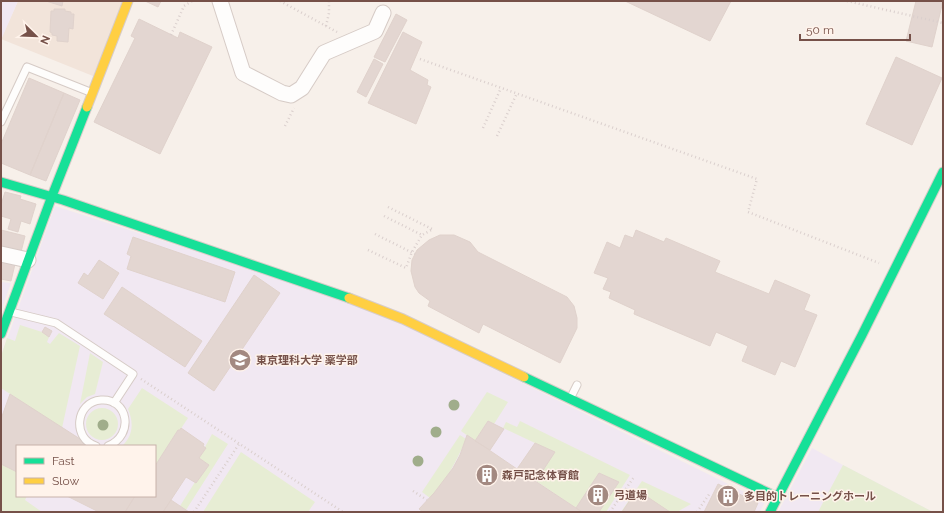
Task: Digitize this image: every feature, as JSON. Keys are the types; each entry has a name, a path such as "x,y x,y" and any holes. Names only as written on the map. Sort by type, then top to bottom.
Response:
{"street":[{"path":"1,334 8,311 52,196 94,97 128,1"},
{"path":"220,1 243,73 282,93 290,95 302,88 324,53 375,31 383,13"},
{"path":"770,512 895,270 943,172"},
{"path":"1,182 52,196 368,305 403,319 777,497"},
{"path":"1,254 28,260"}],"lane":[{"path":"1,122 27,67 94,97"},
{"path":"8,311 56,323 133,374 114,403"},
{"path":"570,399 577,385"},
{"path":"94,445 83,437 80,431 80,417 88,406 101,400 114,403 123,414 126,427 120,439 110,445"}],"path":[{"path":"171,35 184,6 192,1"},
{"path":"280,1 353,40"},
{"path":"326,26 329,13 328,1"},
{"path":"847,1 943,23"},
{"path":"420,59 757,179 748,212 895,270"},
{"path":"483,128 501,88"},
{"path":"497,136 517,93"},
{"path":"368,250 406,268 412,252 422,235 433,229 388,207"},
{"path":"384,216 422,235"},
{"path":"375,234 415,254"},
{"path":"133,374 343,512"},
{"path":"194,512 239,444"},
{"path":"610,512 634,477"},
{"path":"413,491 427,500"},
{"path":"697,512 710,492"}],"shaded area":[{"path":"1,1 18,1 1,40"},
{"path":"18,1 125,1 93,76 1,39"},
{"name":"東京理科大学 薬学部","path":"55,206 365,306 765,502 760,512 1,512 1,356"},
{"path":"1,282 11,283 1,311"},
{"path":"812,448 843,465 933,512 778,512"}],"green space":[{"path":"20,325 42,332 49,337 47,342 50,344 59,333 80,346 62,428 1,388 1,356 7,338 15,341"},
{"path":"90,353 103,362 95,394 87,397 80,404"},
{"path":"142,388 188,418 180,430 178,430 156,464 156,445 123,445 130,434 132,424 128,409"},
{"path":"487,392 508,402 494,424 488,421 475,441 461,431"},
{"path":"99,408 105,408 115,415 118,424 117,430 111,437 105,440 99,440 89,433 86,427 86,421 93,411"},
{"path":"520,421 630,475 606,512 599,512 619,482 599,473 576,508 536,481 554,452 503,428 506,422 517,427"},
{"path":"212,434 228,444 186,510 180,506 195,482 196,483 209,465 199,458"},
{"path":"460,435 466,439 459,455 446,478 430,498 422,492"},
{"path":"241,452 315,502 308,512 203,512"},
{"path":"1,464 16,472 16,497 26,497 25,500 42,512 1,512"},
{"path":"843,465 933,512 818,512"},
{"path":"642,481 691,504 677,512 621,512"}],"building":[{"path":"46,1 63,1 62,6"},
{"path":"145,1 161,1 158,7"},
{"path":"625,1 731,1 710,41"},
{"path":"916,1 943,1 932,47 906,41"},
{"path":"54,9 65,9 65,11 74,14 73,29 69,28 68,42 57,41 57,36 52,35 50,32 51,11 54,11"},
{"path":"396,14 407,20 385,62 374,57"},
{"path":"139,19 178,38 180,32 212,47 160,154 94,122 135,38 131,36"},
{"path":"403,32 422,42 410,70 428,80 427,85 431,87 416,124 368,103"},
{"path":"896,57 942,78 912,145 866,124"},
{"path":"374,59 383,64 366,97 357,92"},
{"path":"29,78 64,93 30,175 1,163 1,144"},
{"path":"64,93 80,100 46,181 30,175"},
{"path":"5,192 21,196 20,199 36,204 30,224 21,221 18,232 8,229 11,219 1,216 1,205"},
{"path":"1,230 25,236 21,252 1,247"},
{"path":"636,230 664,242 666,238 720,261 715,272 769,294 775,280 810,295 804,310 817,315 795,367 781,361 775,375 742,361 748,346 716,332 710,346 634,314 635,310 609,298 611,292 603,289 608,278 594,273 607,242 620,248 625,235 633,238"},
{"path":"440,235 454,235 470,242 478,252 567,297 574,306 577,318 577,328 560,363 483,324 479,333 428,306 430,301 419,293 415,287 411,271 412,260 417,250 429,240"},
{"path":"133,237 235,272 225,302 127,269 131,256 127,254"},
{"path":"99,260 119,273 103,299 78,283 84,273 88,276"},
{"path":"1,261 15,264 11,281 1,279"},
{"path":"254,275 280,293 214,391 188,373"},
{"path":"122,287 202,341 185,367 104,314"},
{"path":"45,327 52,331 49,337 42,332"},
{"path":"10,394 89,445 16,445 16,472 1,464 1,419"},
{"path":"488,421 504,429 490,450 475,441"},
{"path":"181,428 204,444 203,446 206,448 199,458 209,465 196,483 186,477 163,512 125,512 134,497 156,497 156,464 178,430"},
{"name":"森戸記念体育館","path":"467,435 582,512 423,512 419,509 434,493 453,468 460,455"},
{"path":"535,443 555,452 536,481 517,469"},
{"name":"弓道場","path":"599,473 619,482 599,512 582,512 576,508"},
{"name":"多目的トレーニングホール","path":"718,484 758,503 754,512 704,512"},
{"path":"637,490 670,512 622,512"},
{"path":"69,497 134,497 125,512 99,512"},
{"path":"171,500 189,512 163,512"}],"traffic: fast":[{"path":"1,334 87,107"},
{"path":"770,512 862,335 943,172"},
{"path":"1,182 63,200 349,298"},
{"path":"524,377 777,497"}],"traffic: slow":[{"path":"87,107 128,1"},
{"path":"349,298 403,319 524,377"}],"place":[{"name":"東京理科大学 薬学部","path":"240,360"},
{"name":"森戸記念体育館","path":"487,475"},
{"name":"弓道場","path":"598,495"},
{"name":"多目的トレーニングホール","path":"728,496"}]}
